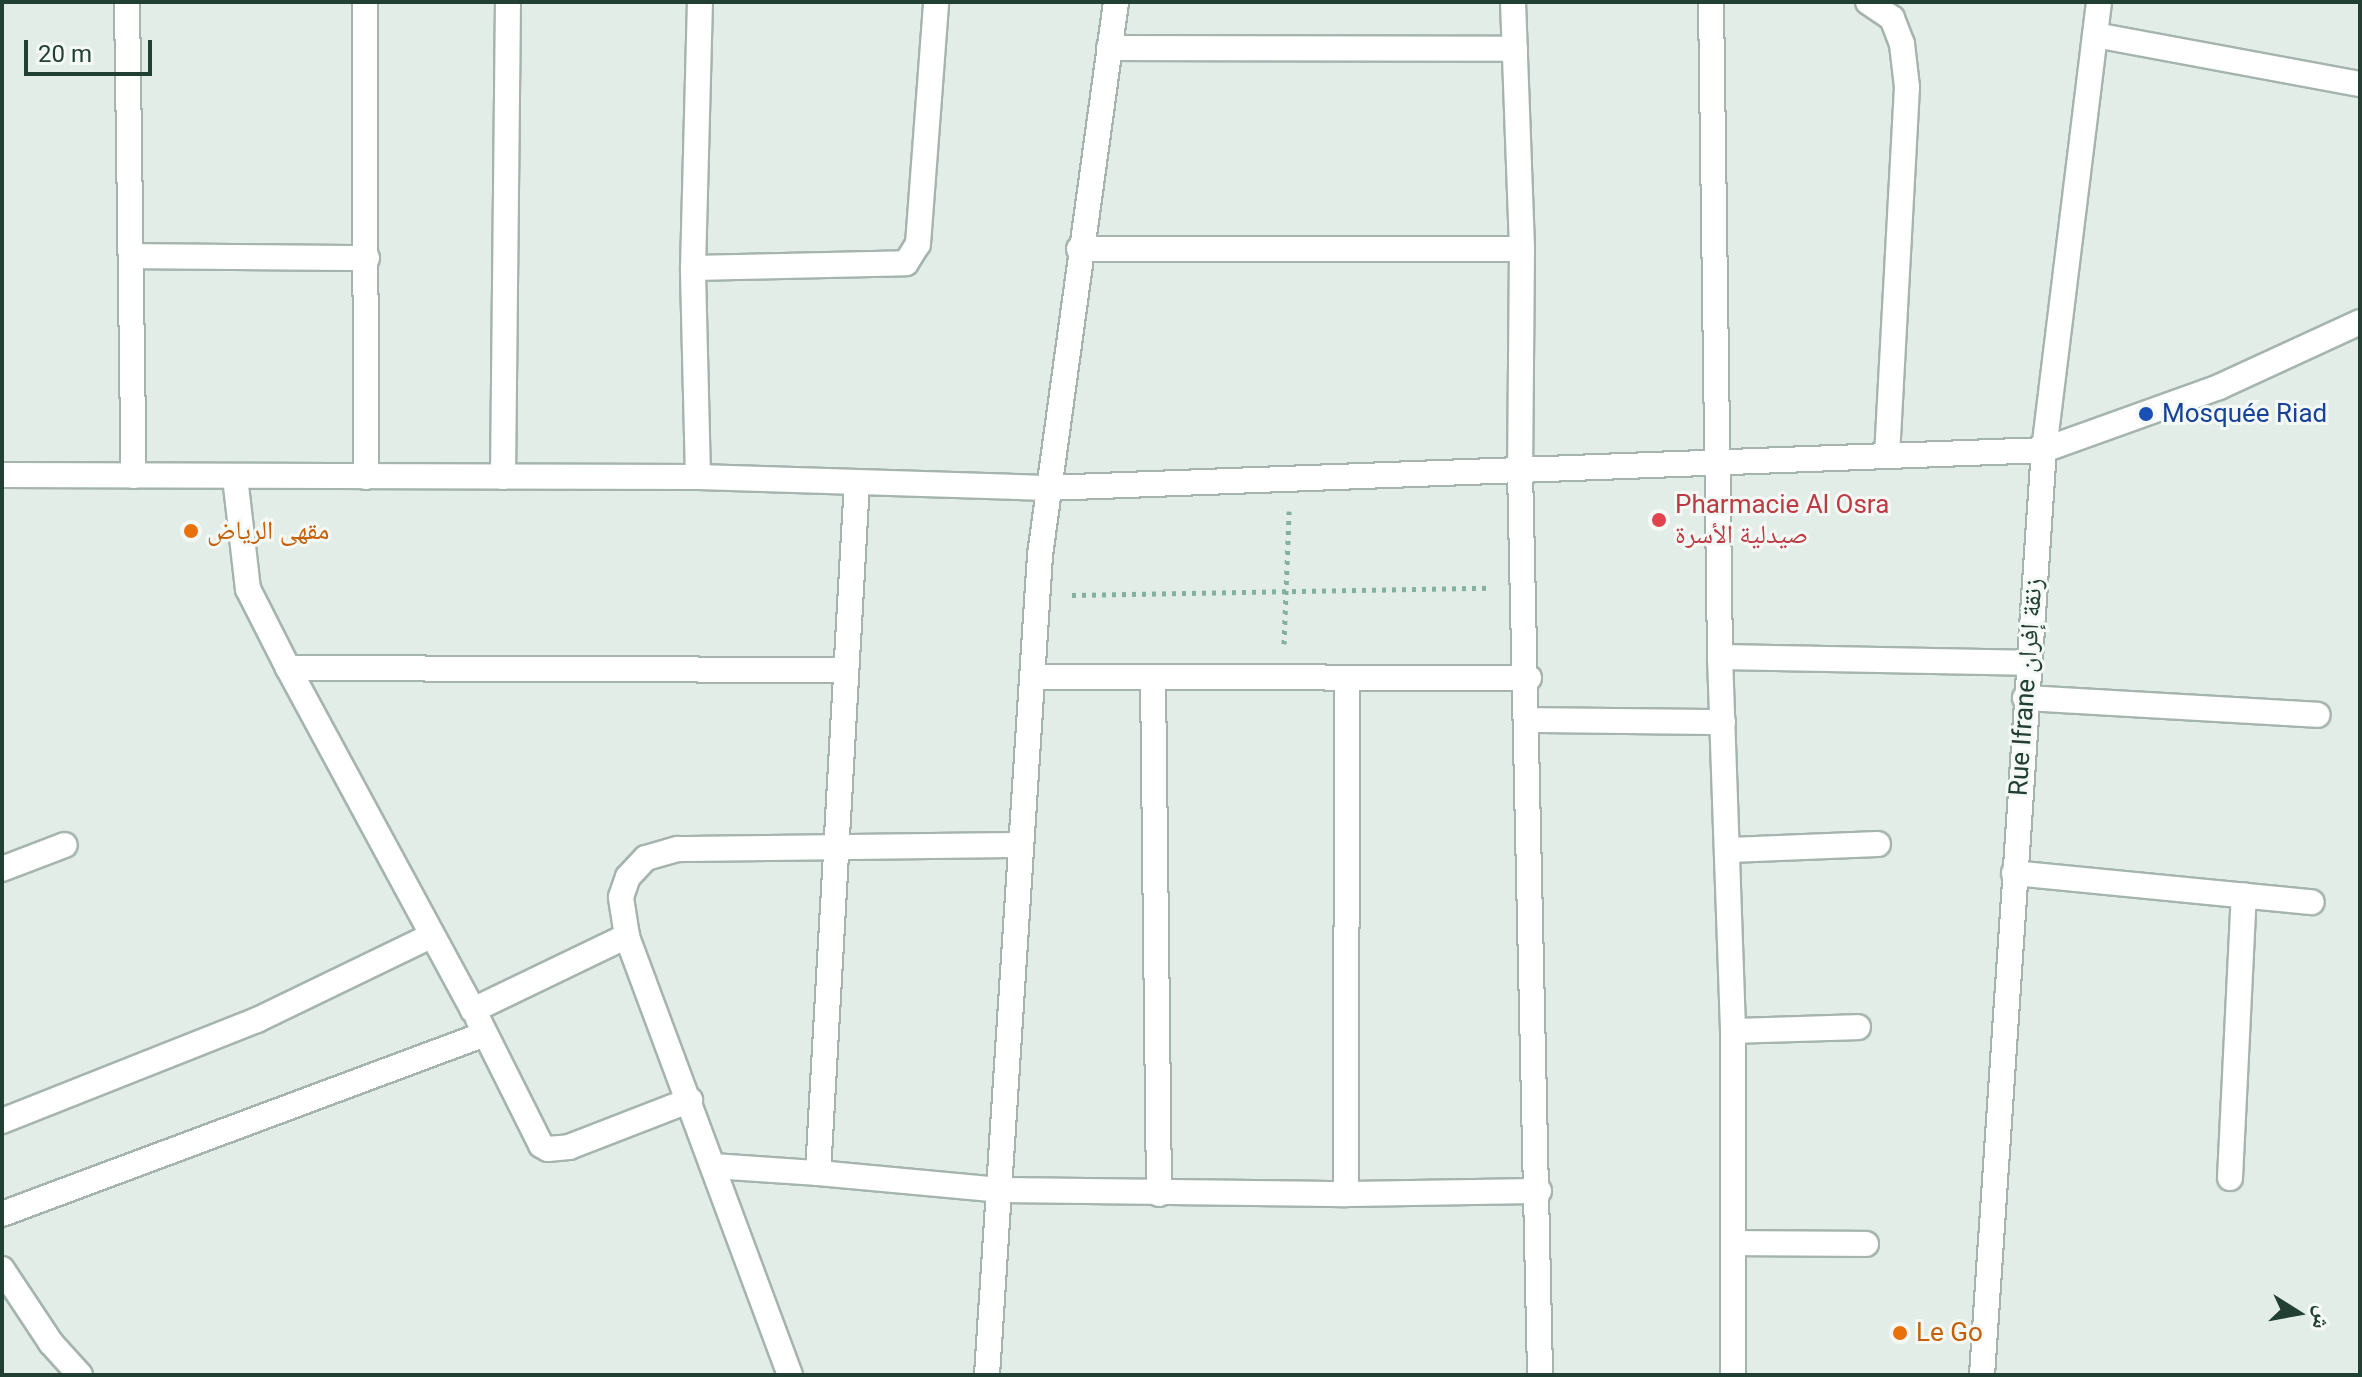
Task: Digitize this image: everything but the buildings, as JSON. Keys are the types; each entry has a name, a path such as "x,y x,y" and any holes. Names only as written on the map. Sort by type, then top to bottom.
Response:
{"street":[{"path":"127,2 134,476"},
{"path":"365,2 366,477"},
{"path":"503,477 508,2"},
{"path":"698,477 693,268 700,2"},
{"path":"693,268 906,263 918,244 936,2"},
{"path":"987,1375 1002,1190 1037,596 1047,488 1116,2"},
{"path":"1513,2 1522,249 1520,470 1527,587 1540,1375"},
{"path":"1711,2 1720,657 1730,850 1733,1031 1736,1243 1733,1375"},
{"path":"1868,2 1892,18 1902,44 1907,87 1887,453"},
{"name":"Rue Ifrane زنقة إفران","path":"1982,1375 2026,663 2044,450 2099,2"},
{"path":"2095,35 2360,84"},
{"path":"1109,48 1515,49"},
{"path":"1079,249 1522,249"},
{"path":"131,256 367,258"},
{"path":"2,475 698,477 1047,488 1520,470 1718,459 2044,450 2219,387 2360,322"},
{"path":"235,477 248,589 473,1010 541,1145 548,1149 569,1147 690,1100"},
{"path":"818,1173 857,482"},
{"path":"1720,657 2026,663"},
{"path":"288,668 846,670"},
{"path":"1032,677 1529,678"},
{"path":"1153,678 1159,1194"},
{"path":"1346,1194 1347,678"},
{"path":"2025,698 2318,715"},
{"path":"1529,720 1723,722"},
{"path":"1730,850 1878,844"},
{"path":"2,869 65,845"},
{"path":"790,1375 627,936 621,897 628,877 646,858 678,849 1021,845"},
{"path":"2014,873 2312,902"},
{"path":"2230,1178 2244,895"},
{"path":"2,1121 257,1020 431,936"},
{"path":"473,1010 627,936"},
{"path":"1733,1031 1858,1027"},
{"path":"2,1214 485,1034"},
{"path":"714,1166 1002,1190 1159,1194 1539,1191"},
{"path":"1736,1243 1866,1244"},
{"path":"2,1269 33,1318 80,1375"}],"path":[{"path":"1282,678 1291,478"},
{"path":"1037,596 1527,587"}],"place":[{"name":"Mosquée Riad","path":"2146,414"},
{"name":"Pharmacie Al Osra صيدلية الأسرة","path":"1659,520"},
{"name":"مقهى الرياض","path":"191,531"},
{"name":"Le Go","path":"1900,1333"}]}
